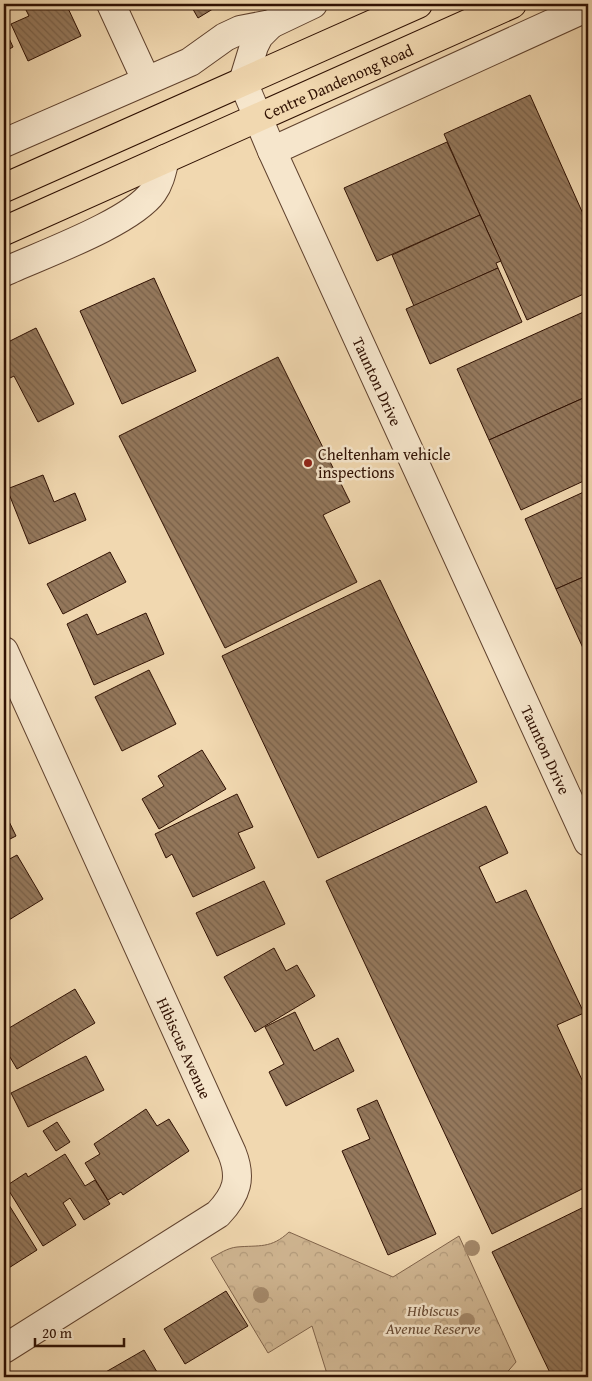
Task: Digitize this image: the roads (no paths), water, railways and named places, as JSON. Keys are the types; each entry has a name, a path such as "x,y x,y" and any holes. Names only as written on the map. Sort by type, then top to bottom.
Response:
{"main road":[{"path":"4,188 418,4"},
{"name":"Centre Dandenong Road","path":"4,231 512,4"}],"street":[{"path":"111,4 146,80"},
{"path":"4,143 190,62 224,38 240,30 271,24 313,4"},
{"path":"272,151 588,7"},
{"path":"243,82 254,46 259,36 271,24"},
{"name":"Taunton Drive","path":"243,82 272,151 588,842"},
{"path":"4,272 120,220 137,208 152,193 161,179 164,159"},
{"name":"Hibiscus Avenue","path":"4,1349 218,1214 234,1192 238,1177 232,1153 5,659"}],"place":[{"name":"Cheltenham vehicle inspections","path":"308,463"}],"park label":[{"name":"Hibiscus Avenue Reserve","path":"433,1319"}]}
